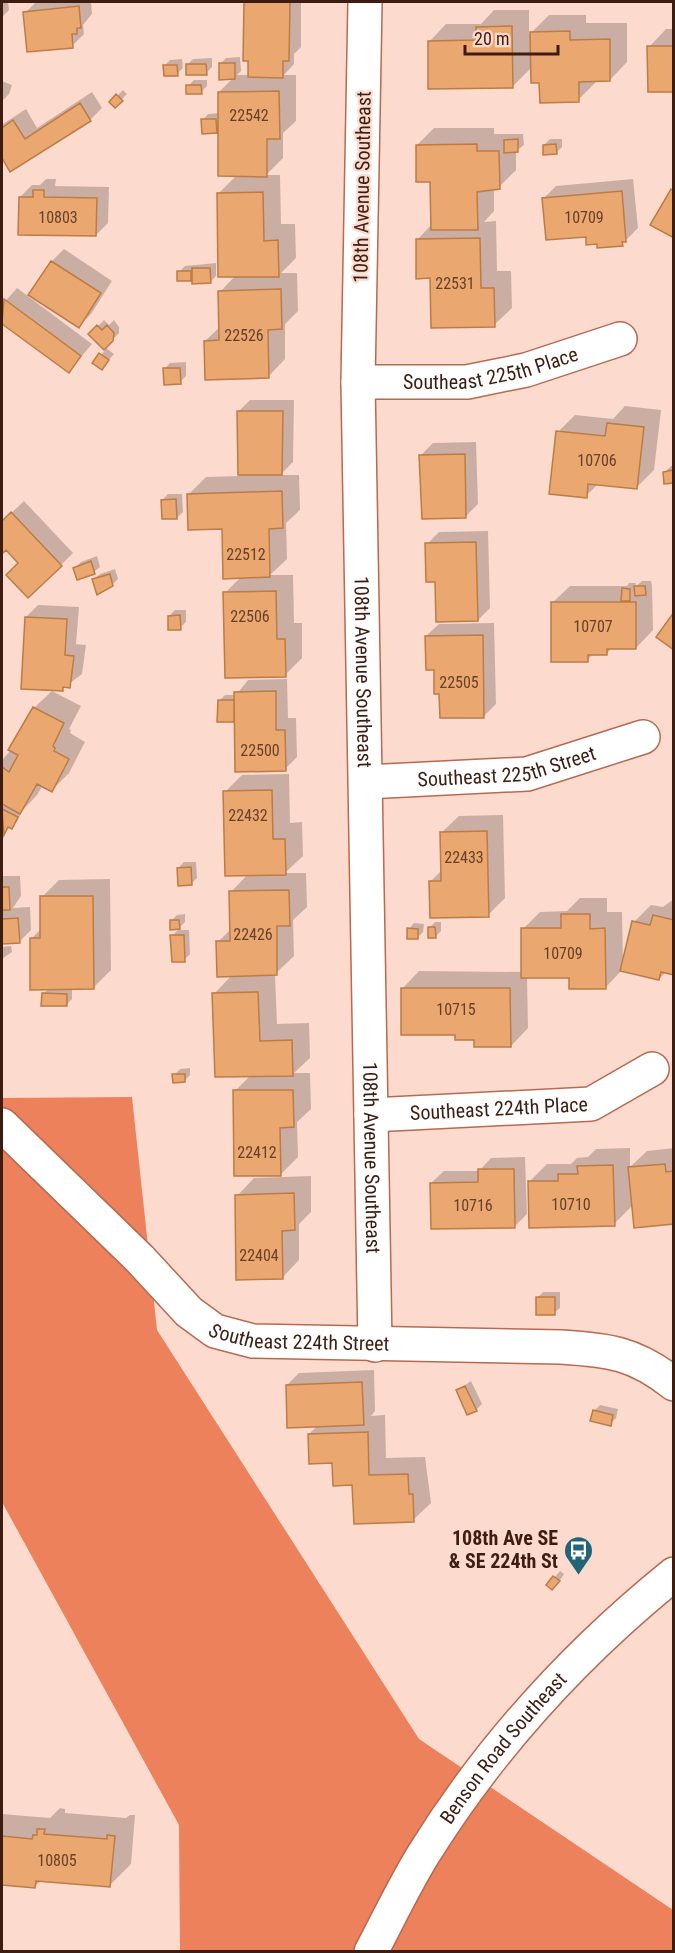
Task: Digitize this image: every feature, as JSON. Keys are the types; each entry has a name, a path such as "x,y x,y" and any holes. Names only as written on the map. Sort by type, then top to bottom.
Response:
{"street":[{"name":"108th Avenue Southeast","path":"365,2 358,382 375,1345"},
{"name":"Southeast 225th Place","path":"358,382 467,382 526,370 620,339"},
{"name":"Southeast 225th Street","path":"366,783 527,774 644,736"},
{"name":"Southeast 224th Place","path":"371,1115 591,1104 652,1069"},
{"name":"Southeast 224th Street","path":"2,1125 140,1259 189,1312 215,1331 253,1341 610,1350 639,1361 674,1384"},
{"name":"Benson Road Southeast","path":"370,1952 423,1855 500,1747 543,1694 587,1649 674,1574"}],"shaded area":[{"path":"132,1097 157,1330 419,1739 673,1910 673,1951 180,1951 179,1825 2,1502 2,1098"}],"building":[{"path":"244,2 290,2 289,61 283,61 283,78 248,77 248,61 243,61"},
{"path":"79,6 81,28 77,28 77,34 72,34 73,48 27,52 23,12"},
{"path":"512,26 513,88 428,89 428,41 476,40 476,27"},
{"path":"570,31 570,40 610,39 610,81 579,82 579,102 540,103 539,83 531,83 530,32"},
{"path":"647,46 674,46 674,92 648,92"},
{"path":"219,63 235,63 235,79 219,80"},
{"path":"186,64 206,64 207,75 186,75"},
{"path":"163,65 177,65 178,76 164,76"},
{"path":"186,85 201,85 202,94 186,94"},
{"path":"279,91 280,139 267,139 267,177 218,176 218,92"},
{"path":"116,94 123,101 115,108 109,102"},
{"path":"80,103 91,121 10,172 2,158 2,128 13,120 25,139"},
{"path":"201,119 216,119 217,133 202,134"},
{"path":"518,139 518,152 504,153 504,140"},
{"path":"477,144 477,151 499,151 500,189 477,192 478,230 431,230 430,182 416,182 416,145"},
{"path":"556,144 557,154 543,155 543,145"},
{"path":"671,189 674,191 674,238 650,225"},
{"path":"33,190 44,190 44,197 97,198 96,236 18,235 19,197 33,197"},
{"path":"622,191 626,242 622,242 623,246 597,248 597,244 586,245 586,237 546,240 542,198"},
{"path":"263,192 264,241 278,240 279,277 218,277 217,193"},
{"path":"480,238 481,288 494,288 495,327 431,328 430,278 416,279 416,239"},
{"path":"51,261 101,293 79,328 28,295"},
{"path":"192,268 210,268 211,283 192,284"},
{"path":"177,271 191,271 191,281 177,281"},
{"path":"281,289 282,329 268,330 269,378 205,380 204,341 219,340 218,291"},
{"path":"4,299 81,356 69,373 2,324"},
{"path":"97,325 102,330 107,325 114,333 113,341 104,350 88,334"},
{"path":"99,353 109,360 102,370 92,363"},
{"path":"163,368 180,368 181,384 164,385"},
{"path":"237,411 283,411 282,475 238,475"},
{"path":"607,423 644,427 637,489 588,484 587,498 549,494 556,431 605,436"},
{"path":"465,454 466,518 422,519 419,455"},
{"path":"673,470 674,483 664,484 663,472"},
{"path":"282,491 283,528 269,529 270,577 223,579 222,529 188,530 187,494"},
{"path":"176,499 177,519 162,519 161,500"},
{"path":"11,512 62,566 28,598 6,575 18,563 6,550 2,554 2,521"},
{"path":"476,542 478,621 436,622 435,582 426,582 425,543"},
{"path":"91,561 95,574 77,580 73,568"},
{"path":"110,574 113,586 97,595 92,579"},
{"path":"634,586 645,586 646,595 635,596"},
{"path":"622,588 630,589 630,601 621,601"},
{"path":"276,591 277,639 285,639 286,677 225,678 223,592"},
{"path":"551,602 636,602 636,649 607,649 607,655 588,655 588,662 551,662"},
{"path":"674,612 674,650 656,637"},
{"path":"180,615 181,630 168,630 168,616"},
{"path":"25,617 67,619 65,655 74,656 70,688 63,687 63,691 21,689"},
{"path":"483,635 484,718 440,718 439,694 434,694 434,670 426,670 425,636"},
{"path":"276,691 276,730 285,730 286,771 235,772 234,692"},
{"path":"218,700 234,700 234,722 217,722"},
{"path":"33,707 64,723 53,746 54,751 69,759 52,792 37,784 20,814 2,804 2,767 9,772 18,755 8,750"},
{"path":"272,790 273,839 285,839 286,875 225,876 223,791"},
{"path":"2,809 18,817 12,829 8,827 4,835"},
{"path":"487,831 489,917 430,918 429,881 441,881 440,832"},
{"path":"191,867 192,885 178,886 177,868"},
{"path":"2,887 9,887 10,910 2,910"},
{"path":"289,890 290,926 277,926 277,975 217,977 216,941 230,941 229,891"},
{"path":"40,896 93,896 94,989 30,990 30,938 40,938"},
{"path":"561,914 590,914 590,929 605,928 606,989 569,989 569,978 521,978 521,928 561,928"},
{"path":"653,915 674,920 674,975 661,972 659,980 620,971 632,921 650,925"},
{"path":"18,918 20,943 2,944 2,919"},
{"path":"170,920 179,920 180,929 170,930"},
{"path":"428,927 435,927 436,938 428,938"},
{"path":"407,928 418,929 418,939 407,939"},
{"path":"170,935 184,935 185,962 172,962"},
{"path":"401,988 510,988 511,1047 474,1047 474,1040 455,1040 455,1035 401,1035"},
{"path":"258,992 260,1041 292,1040 293,1076 215,1077 212,993"},
{"path":"42,993 67,994 67,1006 41,1006"},
{"path":"172,1074 185,1074 185,1082 173,1083"},
{"path":"233,1090 293,1090 294,1127 280,1128 281,1176 234,1176"},
{"path":"665,1164 666,1172 674,1171 674,1224 634,1228 628,1167"},
{"path":"613,1165 615,1226 529,1228 528,1181 558,1181 558,1174 578,1174 577,1166"},
{"path":"478,1169 514,1169 515,1228 431,1229 430,1183 478,1182"},
{"path":"294,1193 295,1230 282,1231 283,1279 236,1280 235,1195"},
{"path":"536,1297 555,1297 555,1315 536,1315"},
{"path":"362,1382 364,1425 287,1428 286,1385"},
{"path":"465,1386 477,1411 467,1415 456,1390"},
{"path":"593,1410 613,1415 611,1426 590,1421"},
{"path":"368,1432 369,1475 408,1474 409,1494 413,1494 414,1522 354,1524 352,1485 333,1486 332,1463 309,1464 308,1434"},
{"path":"553,1576 560,1581 552,1590 546,1585"},
{"path":"37,1829 45,1829 44,1834 107,1839 107,1835 115,1836 110,1887 36,1881 35,1888 2,1885 2,1836 32,1839 33,1835 37,1835"}],"place":[{"name":"108th Ave SE & SE 224th St","path":"579,1576"}]}
